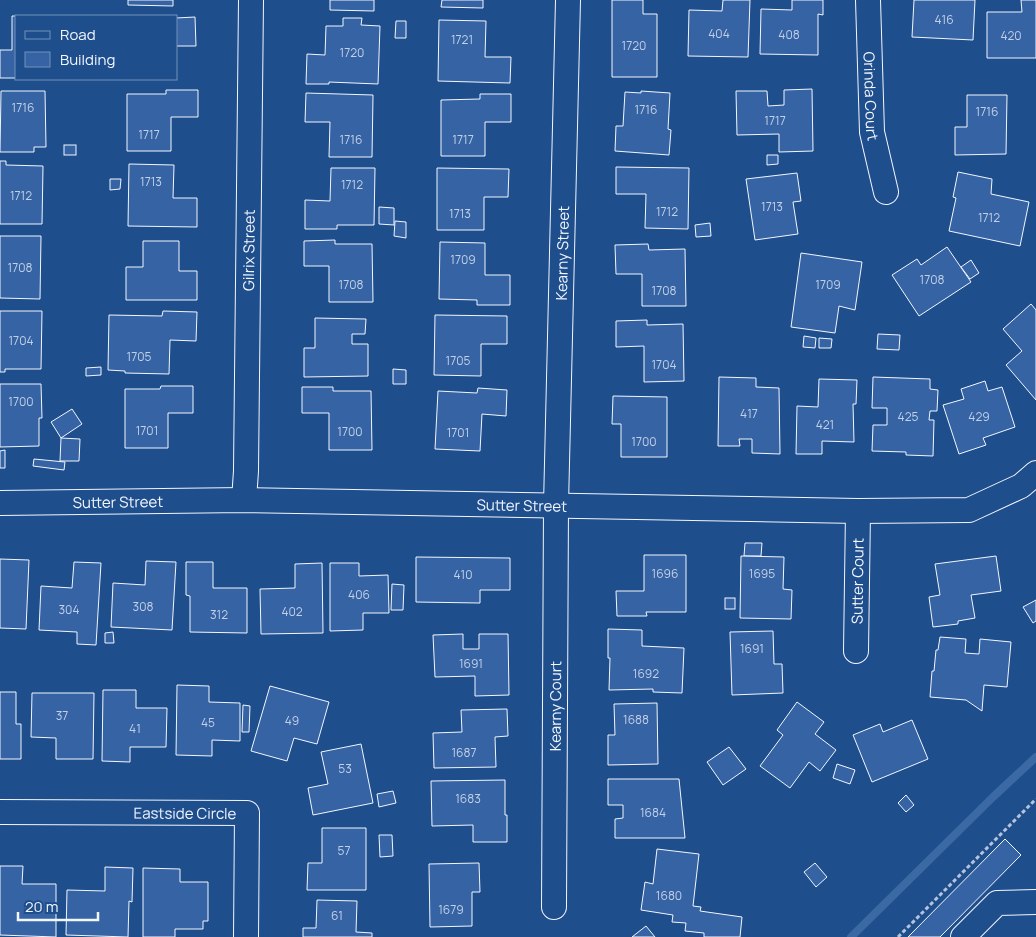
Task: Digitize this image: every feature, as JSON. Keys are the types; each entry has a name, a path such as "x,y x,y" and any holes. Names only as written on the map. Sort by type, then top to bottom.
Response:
{"street":[{"name":"Gilrix Street","path":"244,500 246,471 251,0"},
{"name":"Kearny Street","path":"556,506 568,0"},
{"name":"Orinda Court","path":"868,0 872,132 886,192"},
{"name":"Sutter Street","path":"0,503 244,500 858,511 969,510 1021,486 1036,473"},
{"name":"Kearny Court","path":"554,906 556,506"},
{"name":"Sutter Court","path":"856,651 858,511"},
{"name":"Eastside Circle","path":"0,812 247,813 246,937"},
{"path":"963,937 997,904 1036,902"}],"path":[{"path":"898,937 1036,799"}],"building":[{"path":"128,0 173,0 173,6 128,5"},
{"path":"330,0 374,0 374,11 330,10"},
{"path":"442,0 483,0 483,8 441,7"},
{"path":"612,0 643,0 643,14 657,14 657,77 612,77"},
{"path":"723,0 750,0 748,57 688,56 689,10 722,11"},
{"path":"792,0 823,0 823,15 818,14 818,55 760,54 761,9 792,10"},
{"path":"914,0 975,0 973,40 912,37"},
{"path":"1021,0 1036,0 1036,58 987,58 987,12 1022,12"},
{"path":"12,16 15,16 15,78 0,78 0,50 12,50"},
{"path":"195,17 196,46 178,46 178,18"},
{"path":"343,18 362,18 361,25 380,26 378,84 329,82 329,84 306,84 307,54 325,55 326,26 343,26"},
{"path":"439,20 486,21 485,57 511,57 510,83 438,81"},
{"path":"396,21 406,21 406,38 395,38"},
{"path":"812,89 813,151 779,152 779,134 737,135 736,91 767,91 768,106 784,105 784,90"},
{"path":"166,90 198,90 198,117 171,117 171,151 127,151 127,94 166,94"},
{"path":"1,91 45,91 46,147 34,147 34,152 0,152"},
{"path":"641,91 670,93 668,129 671,130 669,155 615,151 616,126 623,126 625,92 641,93"},
{"path":"306,93 373,95 372,157 329,157 330,122 305,122"},
{"path":"480,94 511,94 511,122 485,122 485,156 441,156 441,100 480,99"},
{"path":"967,95 1007,95 1006,154 955,155 955,127 967,127"},
{"path":"64,145 76,145 76,155 64,155"},
{"path":"767,155 778,155 778,164 767,165"},
{"path":"0,161 6,161 6,165 43,166 42,224 0,224"},
{"path":"129,164 174,165 173,198 197,198 197,227 128,226"},
{"path":"616,167 689,168 688,229 645,228 646,194 616,194"},
{"path":"331,168 375,168 374,225 337,225 337,229 305,229 305,200 330,201"},
{"path":"437,168 509,169 508,197 484,197 484,230 437,230"},
{"path":"958,172 992,179 991,194 1029,202 1020,246 949,231 956,198 953,197"},
{"path":"797,173 801,201 793,202 798,234 755,240 746,179"},
{"path":"110,179 121,179 120,189 110,190"},
{"path":"379,207 394,208 394,225 379,224"},
{"path":"395,221 406,222 406,238 394,236"},
{"path":"710,223 711,236 696,237 695,225"},
{"path":"0,236 41,236 40,299 0,298"},
{"path":"335,240 335,244 372,244 373,302 329,302 329,266 304,266 304,241"},
{"path":"143,241 179,241 179,271 197,271 197,300 126,300 126,267 143,267"},
{"path":"440,242 485,243 485,275 510,275 510,305 477,305 477,300 439,299"},
{"path":"648,244 649,250 685,249 686,306 642,306 642,274 616,274 615,245"},
{"path":"947,247 971,282 919,316 892,275 917,259 921,265"},
{"path":"801,253 862,262 855,310 839,306 835,333 791,327"},
{"path":"971,260 979,273 970,279 961,267"},
{"path":"1031,304 1036,310 1036,400 1006,365 1022,351 1003,329"},
{"path":"0,311 42,311 41,369 5,369 5,372 0,372"},
{"path":"163,311 197,312 196,341 170,340 169,374 125,373 125,371 108,370 109,315 162,316"},
{"path":"435,315 507,316 507,344 481,344 481,376 434,375"},
{"path":"315,318 366,319 365,334 352,334 352,344 368,344 368,376 304,377 304,348 315,348"},
{"path":"647,320 647,325 683,324 684,381 644,382 644,346 616,347 616,321"},
{"path":"878,334 900,335 899,350 877,349"},
{"path":"804,336 816,338 815,348 803,347"},
{"path":"819,338 832,339 831,348 819,348"},
{"path":"101,367 101,375 86,376 86,368"},
{"path":"393,369 406,370 406,384 393,384"},
{"path":"719,377 756,378 756,387 779,388 780,454 752,453 752,439 739,439 740,446 718,446"},
{"path":"873,377 930,379 930,389 938,390 937,411 930,411 929,420 934,420 933,456 906,455 906,452 872,451 873,425 887,425 887,408 872,408"},
{"path":"819,379 857,380 856,404 853,404 854,442 822,441 822,454 796,454 797,406 818,407"},
{"path":"985,381 988,391 1002,387 1015,427 983,438 986,445 959,454 943,405 964,399 961,389"},
{"path":"0,384 41,384 42,418 39,418 39,446 0,447"},
{"path":"161,386 193,386 193,413 168,413 168,448 125,448 125,389 160,389"},
{"path":"302,387 333,387 333,391 371,391 372,450 329,450 329,413 302,413"},
{"path":"478,388 507,390 506,416 482,414 480,451 435,449 438,391 477,393"},
{"path":"613,396 667,397 667,457 621,457 621,424 612,424"},
{"path":"72,409 82,424 61,438 51,422"},
{"path":"61,438 80,439 79,461 60,461"},
{"path":"5,450 5,468 0,468 0,451"},
{"path":"34,459 65,462 64,470 33,466"},
{"path":"745,543 762,543 761,556 744,556"},
{"path":"644,555 686,555 686,612 646,612 647,616 617,616 616,591 644,591"},
{"path":"741,556 784,557 783,589 792,590 791,619 740,618"},
{"path":"996,556 1001,591 971,595 975,618 958,621 958,624 933,627 929,597 940,595 935,564"},
{"path":"416,557 510,558 510,590 480,590 480,603 416,602"},
{"path":"0,559 29,560 26,629 0,628"},
{"path":"146,561 176,562 172,630 111,627 113,583 145,585"},
{"path":"74,562 101,563 96,645 77,644 77,632 39,630 41,586 72,588"},
{"path":"186,562 213,562 213,588 247,588 247,633 190,632 190,596 186,595"},
{"path":"322,563 323,633 261,634 260,589 295,588 295,564"},
{"path":"330,563 359,563 359,576 388,575 389,613 363,613 363,630 330,631"},
{"path":"392,584 404,585 403,610 391,610"},
{"path":"725,598 735,598 735,609 725,609"},
{"path":"1036,600 1036,621 1033,623 1023,607"},
{"path":"608,629 642,630 642,646 684,648 682,693 653,692 653,689 609,690 610,658 608,658"},
{"path":"773,631 774,664 782,664 783,693 732,695 730,632"},
{"path":"113,632 114,643 105,643 105,633"},
{"path":"463,634 463,649 479,649 479,634 508,634 509,695 475,696 475,676 435,677 433,635"},
{"path":"940,637 966,639 965,653 979,654 980,639 1011,642 1007,687 984,685 982,711 966,700 930,697 932,671 934,671 936,650 938,650"},
{"path":"177,685 209,686 209,702 240,703 240,741 212,740 212,756 176,755"},
{"path":"270,686 329,702 317,744 294,738 287,761 251,751"},
{"path":"103,690 136,690 136,708 167,708 166,747 130,747 130,762 102,761"},
{"path":"0,692 16,692 16,724 21,724 21,759 0,759"},
{"path":"32,693 94,693 93,759 56,759 56,738 31,737"},
{"path":"797,702 824,722 815,734 836,750 820,771 809,762 790,788 760,766 783,735 777,730"},
{"path":"657,703 658,764 608,765 608,735 615,735 614,704"},
{"path":"243,705 250,706 249,732 242,732"},
{"path":"507,709 508,736 495,737 496,767 434,768 433,733 462,732 461,710"},
{"path":"912,720 928,759 872,782 853,735 880,724 883,732"},
{"path":"361,744 373,803 313,815 308,788 328,784 321,752"},
{"path":"729,747 746,769 723,785 707,762"},
{"path":"837,764 855,770 850,784 833,778"},
{"path":"608,779 679,779 685,838 615,838 615,819 623,818 623,805 608,805"},
{"path":"505,780 507,842 473,842 473,825 432,826 431,781"},
{"path":"393,791 396,803 379,807 377,794"},
{"path":"906,795 914,805 906,812 898,803"},
{"path":"322,828 366,828 366,890 307,890 308,863 322,863"},
{"path":"379,835 392,835 393,856 380,857"},
{"path":"1005,839 1021,855 940,937 908,937"},
{"path":"657,849 699,854 693,906 701,907 700,911 742,917 740,937 704,937 704,933 685,931 686,923 672,922 673,915 641,910 645,882 653,884"},
{"path":"479,863 480,892 472,892 472,926 430,927 429,864"},
{"path":"815,863 827,877 816,887 804,872"},
{"path":"0,866 23,866 22,884 56,884 56,937 0,935"},
{"path":"105,867 133,868 132,902 129,901 128,937 66,935 67,890 105,891"},
{"path":"143,868 180,869 180,882 208,882 208,921 203,921 203,929 175,929 175,937 143,937"},
{"path":"317,900 357,901 356,932 372,933 372,937 303,937 303,928 316,928"},
{"path":"646,926 655,937 632,937"}],"waterway":[{"path":"851,937 1036,757"}]}
